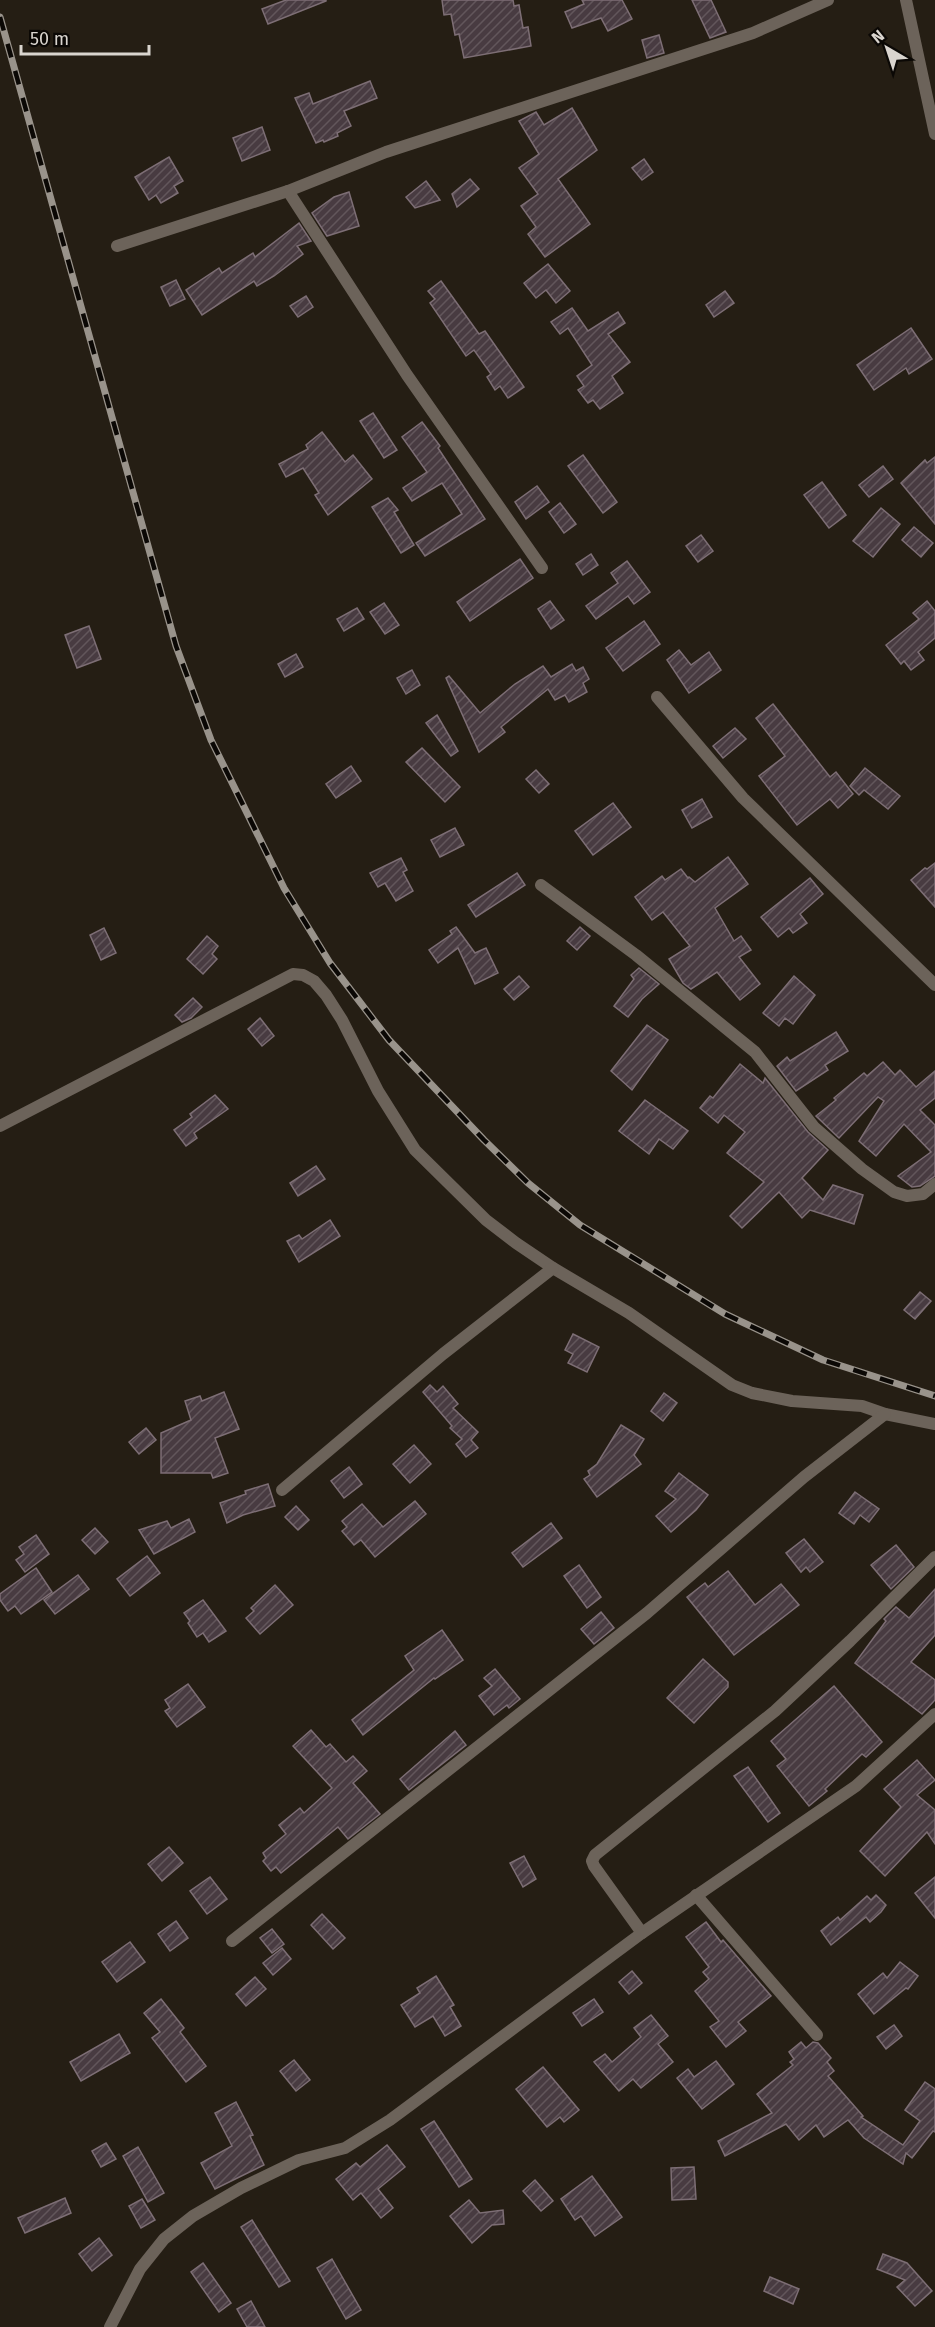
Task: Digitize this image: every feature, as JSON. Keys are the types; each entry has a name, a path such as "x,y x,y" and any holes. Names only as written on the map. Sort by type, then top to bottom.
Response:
{"street":[{"path":"117,246 288,191 386,152 753,33 828,0"},
{"path":"906,0 935,134"},
{"path":"288,191 407,375 542,568"},
{"path":"657,697 743,798 935,985"},
{"path":"541,885 636,955 754,1052 814,1127 862,1169 894,1192 907,1196 923,1194 935,1184"},
{"path":"0,1126 178,1032 297,973 314,981 332,1004 378,1091 415,1150 486,1220 553,1268 629,1312 732,1385 752,1393 792,1401 862,1406 935,1424"},
{"path":"282,1490 443,1354 553,1268"},
{"path":"232,1941 648,1613 804,1478 885,1413"},
{"path":"642,1933 592,1860 775,1711 935,1557"},
{"path":"110,2327 140,2269 164,2239 193,2216 241,2188 299,2160 345,2148 390,2120 642,1933 856,1786 935,1714"},
{"path":"696,1895 817,2036"}],"building":[{"path":"286,0 326,1 268,24 262,9"},
{"path":"442,0 513,0 514,6 519,5 523,28 528,27 531,46 464,58 459,34 455,35 451,14 444,15"},
{"path":"582,0 622,0 632,19 608,31 601,18 572,28 565,12 584,4"},
{"path":"692,0 711,0 726,32 710,38"},
{"path":"659,35 664,53 647,58 642,40"},
{"path":"370,81 377,98 344,111 351,126 337,133 338,136 316,143 295,98 309,93 313,104"},
{"path":"572,108 597,150 558,179 590,224 545,257 528,234 536,227 521,206 538,194 519,168 539,154 519,121 536,112 544,125"},
{"path":"262,127 270,150 242,161 233,138"},
{"path":"169,157 183,181 174,186 178,193 161,203 156,195 149,200 135,177"},
{"path":"644,159 653,172 642,180 632,168"},
{"path":"470,179 479,189 457,207 452,194"},
{"path":"426,181 440,200 415,208 406,197"},
{"path":"349,192 359,226 327,236 312,213 334,197"},
{"path":"299,223 311,241 297,246 303,254 274,276 257,286 254,281 202,315 186,290 219,268 222,273 253,253 255,257"},
{"path":"548,264 570,291 556,303 546,290 536,298 524,283"},
{"path":"176,280 185,299 170,306 161,287"},
{"path":"441,281 479,334 485,331 524,387 508,398 500,386 495,390 487,377 491,374 474,350 466,356 430,303 435,299 428,291"},
{"path":"725,291 734,303 714,317 706,305"},
{"path":"306,296 313,307 298,317 290,306"},
{"path":"572,308 588,331 618,312 625,323 608,334 630,362 612,376 623,393 600,409 593,400 588,403 578,390 584,386 577,376 592,365 568,328 560,334 551,322"},
{"path":"911,328 932,359 909,374 906,368 874,390 857,365"},
{"path":"373,413 397,450 384,458 360,421"},
{"path":"422,422 440,446 438,448 485,519 425,556 416,543 462,514 442,483 412,501 403,488 427,472 402,437"},
{"path":"322,432 345,462 353,455 372,479 328,515 315,495 319,493 303,468 286,477 279,464 308,449 306,445"},
{"path":"583,455 617,502 603,513 568,466"},
{"path":"935,457 935,524 901,483 925,460 927,463"},
{"path":"883,466 893,479 869,497 859,485"},
{"path":"822,482 846,515 829,528 804,495"},
{"path":"537,486 549,502 526,519 515,502"},
{"path":"388,498 398,510 394,512 414,545 401,553 372,507"},
{"path":"560,503 576,524 564,533 549,512"},
{"path":"881,508 900,524 873,557 853,541"},
{"path":"914,527 933,543 921,557 902,540"},
{"path":"701,535 713,551 698,562 686,546"},
{"path":"591,554 598,565 583,575 576,564"},
{"path":"520,559 533,578 470,621 457,602"},
{"path":"627,561 650,592 634,604 628,596 596,619 586,606 618,583 611,573"},
{"path":"550,601 564,620 551,629 538,609"},
{"path":"927,601 935,611 935,638 918,652 924,660 911,670 904,661 901,664 886,645 919,619 913,613"},
{"path":"384,603 399,625 385,634 370,612"},
{"path":"357,608 364,619 344,631 337,619"},
{"path":"644,621 660,644 623,671 606,648"},
{"path":"89,626 101,659 77,668 65,635"},
{"path":"679,650 691,665 709,652 721,670 689,693 667,660"},
{"path":"296,654 303,667 285,677 278,664"},
{"path":"572,664 576,671 583,667 589,679 583,683 587,692 569,702 565,695 555,700 548,689 501,727 505,732 479,752 446,678 449,676 480,713 515,684 543,666 551,677"},
{"path":"412,670 420,685 406,694 397,678"},
{"path":"773,704 830,777 836,772 853,794 838,808 830,799 797,825 759,776 785,756 756,718"},
{"path":"437,715 458,751 451,756 426,723"},
{"path":"735,728 746,739 723,758 713,746"},
{"path":"422,748 460,787 445,802 406,762"},
{"path":"351,766 361,781 336,798 326,784"},
{"path":"865,768 900,796 888,809 864,790 859,795 850,786"},
{"path":"536,770 549,784 539,793 526,779"},
{"path":"702,799 712,817 692,828 682,810"},
{"path":"613,803 631,827 593,855 575,831"},
{"path":"455,828 464,845 440,857 431,840"},
{"path":"728,857 748,884 715,908 734,941 741,936 751,950 739,957 760,984 740,1000 717,972 691,989 683,983 669,959 690,946 663,912 652,920 635,897 662,876 665,880 681,869 688,878 695,882"},
{"path":"401,858 407,870 403,872 413,891 396,901 385,883 378,887 370,873"},
{"path":"935,863 935,907 911,880"},
{"path":"517,873 525,885 476,917 468,905"},
{"path":"810,878 823,894 800,914 807,923 793,933 789,928 778,937 761,917"},
{"path":"456,927 475,953 486,948 498,973 475,984 458,948 438,963 429,950 452,934 450,931"},
{"path":"580,927 590,936 577,950 567,941"},
{"path":"104,928 116,953 101,960 90,935"},
{"path":"207,936 218,946 212,954 217,959 203,974 187,959"},
{"path":"639,968 659,984 642,999 628,1017 614,1006 634,979 631,975"},
{"path":"519,976 529,987 514,1000 504,989"},
{"path":"794,976 815,995 793,1024 785,1018 779,1026 763,1013"},
{"path":"193,998 202,1007 191,1018 182,1022 175,1015"},
{"path":"260,1018 274,1036 262,1046 248,1029"},
{"path":"647,1025 668,1040 632,1090 611,1071"},
{"path":"836,1032 848,1051 825,1065 828,1070 796,1091 777,1066 787,1057 790,1061"},
{"path":"883,1062 895,1075 900,1070 916,1087 935,1071 935,1098 920,1110 935,1125 935,1176 920,1186 912,1187 898,1176 931,1152 904,1124 876,1156 859,1141 884,1101 878,1097 839,1138 816,1116 864,1073 867,1076"},
{"path":"740,1064 763,1083 765,1078 808,1132 828,1150 802,1178 823,1200 833,1185 863,1195 854,1224 810,1210 802,1218 779,1192 742,1228 730,1216 764,1182 727,1153 745,1132 724,1115 718,1123 700,1108 710,1096 713,1098"},
{"path":"215,1095 228,1109 194,1133 197,1138 186,1146 174,1130"},
{"path":"645,1100 688,1131 673,1149 659,1139 649,1154 619,1131"},
{"path":"316,1166 325,1179 298,1196 290,1183"},
{"path":"330,1220 340,1236 299,1262 287,1241 299,1235 302,1239"},
{"path":"920,1292 931,1301 915,1319 904,1310"},
{"path":"573,1334 599,1347 587,1372 568,1363 573,1354 565,1350"},
{"path":"430,1385 437,1392 443,1386 458,1404 453,1408 478,1432 471,1440 478,1448 466,1457 456,1444 462,1439 450,1428 452,1426 423,1392"},
{"path":"224,1392 239,1429 215,1438 228,1473 213,1478 211,1473 161,1473 161,1433 191,1420 185,1401 200,1396 202,1401"},
{"path":"664,1393 677,1403 663,1421 651,1411"},
{"path":"621,1425 644,1439 634,1455 641,1464 597,1497 584,1479 590,1475 588,1471 597,1464"},
{"path":"146,1428 156,1440 139,1454 129,1442"},
{"path":"414,1445 431,1464 410,1483 393,1464"},
{"path":"349,1467 362,1484 344,1498 331,1481"},
{"path":"679,1473 708,1495 696,1510 671,1532 656,1516 676,1499 665,1491"},
{"path":"268,1484 275,1506 243,1515 227,1523 220,1503 246,1494 245,1491"},
{"path":"855,1492 879,1509 869,1522 860,1515 854,1524 839,1513"},
{"path":"415,1501 426,1514 375,1557 361,1540 354,1545 342,1531 347,1527 342,1521 362,1504 383,1527"},
{"path":"296,1506 309,1520 298,1530 285,1517"},
{"path":"189,1519 195,1532 154,1554 139,1530 167,1521 171,1528"},
{"path":"551,1523 562,1538 523,1567 512,1553"},
{"path":"95,1528 108,1542 95,1554 82,1540"},
{"path":"36,1535 49,1554 25,1572 16,1560 24,1554 19,1547"},
{"path":"804,1539 823,1562 810,1572 806,1567 801,1572 786,1553"},
{"path":"896,1545 914,1567 891,1589 871,1565"},
{"path":"147,1556 160,1573 130,1596 117,1579"},
{"path":"579,1565 601,1597 587,1608 564,1576"},
{"path":"36,1568 52,1592 21,1614 15,1606 8,1611 0,1600 0,1594"},
{"path":"728,1571 755,1605 781,1584 799,1605 734,1655 687,1597 705,1583 708,1587"},
{"path":"78,1575 89,1589 55,1614 44,1600"},
{"path":"275,1585 293,1605 260,1634 246,1618 254,1611 251,1608"},
{"path":"935,1589 935,1635 911,1662 935,1680 935,1700 922,1714 855,1663 886,1621 884,1619 896,1607 909,1618"},
{"path":"203,1600 226,1631 209,1642 203,1633 197,1637 184,1613"},
{"path":"601,1612 614,1628 594,1644 581,1629"},
{"path":"442,1630 463,1660 434,1678 363,1735 352,1720 414,1670 405,1656"},
{"path":"703,1659 728,1682 728,1687 694,1723 667,1698"},
{"path":"495,1669 520,1699 509,1708 507,1705 494,1715 479,1696 492,1686 484,1678"},
{"path":"188,1684 205,1707 177,1727 165,1711 170,1708 165,1700"},
{"path":"834,1686 882,1742 866,1757 862,1754 825,1789 827,1791 809,1806 777,1766 786,1759 771,1741"},
{"path":"311,1730 326,1747 330,1744 346,1762 353,1756 367,1771 353,1783 380,1814 348,1839 338,1827 281,1873 276,1867 271,1871 263,1861 266,1858 263,1853 286,1834 279,1825 300,1808 304,1813 332,1788 293,1746"},
{"path":"455,1731 466,1745 409,1790 400,1779"},
{"path":"917,1760 935,1780 917,1795 935,1810 935,1844 927,1832 885,1876 860,1851 901,1807 884,1789"},
{"path":"748,1767 780,1813 768,1822 734,1776"},
{"path":"169,1847 183,1863 162,1881 148,1864"},
{"path":"524,1856 536,1879 523,1887 510,1863"},
{"path":"210,1877 227,1899 207,1914 190,1891"},
{"path":"935,1877 935,1918 915,1893"},
{"path":"876,1895 886,1905 881,1912 870,1922 866,1917 831,1945 821,1931 838,1917 840,1920 867,1896 871,1900"},
{"path":"322,1914 345,1938 333,1949 311,1925"},
{"path":"176,1921 188,1938 170,1951 158,1934"},
{"path":"706,1922 721,1942 723,1940 771,1996 738,2022 746,2031 726,2047 710,2027 719,2021 695,1991 709,1979 703,1972 709,1967 686,1937"},
{"path":"272,1929 284,1944 272,1953 260,1938"},
{"path":"130,1942 145,1962 117,1982 102,1962"},
{"path":"282,1948 291,1959 273,1975 263,1963"},
{"path":"900,1962 918,1976 908,1989 906,1988 874,2014 858,1994 883,1973 887,1978"},
{"path":"632,1971 642,1983 629,1994 619,1982"},
{"path":"436,1976 454,2005 450,2007 461,2026 445,2036 433,2016 415,2027 401,2005 420,1993 417,1988"},
{"path":"255,1977 266,1989 246,2006 236,1994"},
{"path":"161,1999 184,2028 180,2032 206,2066 186,2082 152,2038 160,2032 144,2013"},
{"path":"594,1999 603,2012 582,2026 573,2013"},
{"path":"651,2015 668,2036 658,2044 673,2062 641,2088 633,2079 619,2091 594,2062 605,2054 612,2062 641,2037 634,2028"},
{"path":"894,2025 902,2036 886,2049 877,2037"},
{"path":"119,2034 130,2053 81,2081 70,2062"},
{"path":"801,2042 806,2048 813,2042 818,2043 831,2058 827,2062 834,2071 828,2076 863,2116 861,2117 903,2145 920,2121 905,2110 925,2082 935,2089 935,2132 933,2131 912,2158 906,2153 903,2164 864,2138 848,2120 824,2137 816,2125 799,2140 786,2124 725,2156 718,2141 772,2113 757,2094 793,2065 790,2062 794,2059 789,2052"},
{"path":"294,2060 310,2080 296,2091 280,2071"},
{"path":"716,2061 734,2084 702,2109 677,2078 688,2069 694,2077"},
{"path":"543,2067 579,2110 564,2122 560,2117 547,2127 516,2089"},
{"path":"236,2102 253,2135 250,2136 264,2165 215,2189 201,2163 232,2146 215,2113"},
{"path":"434,2121 472,2179 459,2187 421,2129"},
{"path":"106,2143 116,2159 101,2167 92,2151"},
{"path":"387,2145 405,2167 378,2189 393,2208 381,2218 361,2193 353,2200 336,2179 356,2163 360,2167"},
{"path":"138,2147 164,2193 148,2202 123,2156"},
{"path":"694,2167 696,2199 672,2200 671,2168"},
{"path":"592,2176 622,2217 595,2236 581,2216 575,2220 561,2199"},
{"path":"535,2180 553,2201 541,2211 523,2191"},
{"path":"65,2198 71,2213 25,2233 18,2218"},
{"path":"142,2199 155,2220 141,2228 129,2206"},
{"path":"469,2200 480,2213 503,2210 504,2224 492,2225 472,2243 450,2216"},
{"path":"252,2220 290,2281 279,2287 241,2227"},
{"path":"99,2238 112,2255 92,2271 79,2254"},
{"path":"883,2254 907,2263 932,2291 915,2306 897,2287 905,2280 877,2269"},
{"path":"332,2259 361,2310 346,2319 317,2268"},
{"path":"203,2263 231,2303 219,2312 191,2272"},
{"path":"770,2277 799,2289 793,2304 764,2291"},
{"path":"251,2301 265,2327 247,2327 237,2309"}],"railway":[{"path":"0,17 176,646 211,740 284,888 330,963 389,1040 484,1140 528,1183 580,1225 725,1314 823,1360 935,1396"}]}
